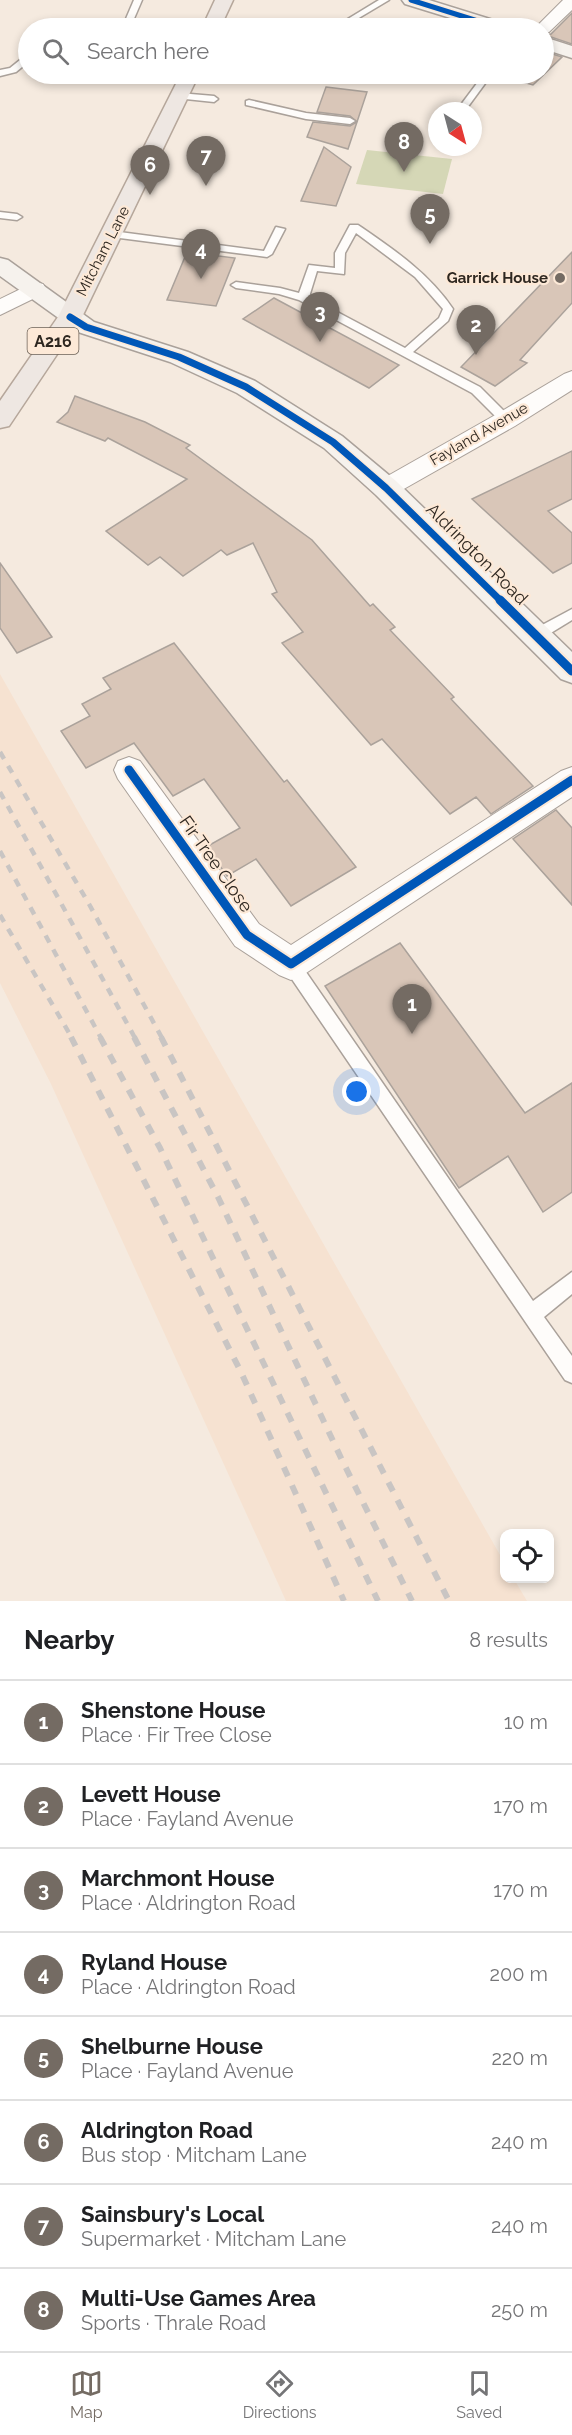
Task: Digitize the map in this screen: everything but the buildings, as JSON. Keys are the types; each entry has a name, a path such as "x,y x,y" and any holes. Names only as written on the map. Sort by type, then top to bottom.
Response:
{"main road":[{"path":"216,18 224,0"},
{"name":"Mitcham Lane","path":"1,418 70,317 185,84"}],"street":[{"path":"411,0 468,18"},
{"path":"554,18 572,1"},
{"path":"554,47 572,52"},
{"name":"Aldrington Road","path":"0,265 86,327 179,357 246,387 333,442 386,488 572,671"},
{"path":"0,308 35,289"},
{"name":"Fayland Avenue","path":"386,488 506,420 572,379"},
{"name":"Fir Tree Close","path":"129,770 247,935 291,964"},
{"path":"291,964 572,780"}],"lane":[{"path":"130,18 138,0"},
{"path":"354,18 385,0"},
{"path":"0,73 13,70 18,66"},
{"path":"467,102 480,84"},
{"path":"179,96 214,99"},
{"path":"249,103 306,116 350,121"},
{"path":"0,215 17,217"},
{"path":"303,298 313,267 340,272 340,253 354,227 385,247 442,299 448,309 444,319 405,353"},
{"path":"112,234 267,254 280,229"},
{"path":"236,285 279,291 303,298 476,390 506,420"},
{"path":"536,635 572,614"},
{"path":"291,964 572,1373"},
{"path":"531,1316 572,1282"}],"shaded area":[{"path":"0,674 500,1555 500,1583 516,1583 527,1601 286,1601 51,1084 0,983"}],"green space":[{"path":"367,150 452,159 443,194 356,184"}],"railway":[{"path":"0,752 89,904 162,1038"},
{"path":"0,792 135,1038"},
{"path":"0,851 101,1038"},
{"path":"0,915 72,1038"},
{"path":"71,1037 241,1372 344,1601"},
{"path":"100,1037 160,1148 378,1601"},
{"path":"134,1037 218,1197 342,1460 412,1601"},
{"path":"161,1037 449,1601"}],"cycle path":[{"path":"411,0 468,18"},
{"path":"70,317 86,327 179,357 246,387 333,442 386,488 572,671"},
{"path":"129,770 247,935 291,964 572,780"}],"place":[{"name":"Multi-Use Games Area","path":"404,172"},
{"name":"Sainsbury's Local","path":"206,186"},
{"name":"Aldrington Road","path":"150,195"},
{"name":"Shelburne House","path":"430,244"},
{"name":"Garrick House","path":"560,278"},
{"name":"Ryland House","path":"201,279"},
{"name":"Marchmont House","path":"320,342"},
{"name":"Levett House","path":"476,355"},
{"name":"Shenstone House","path":"412,1034"}]}
